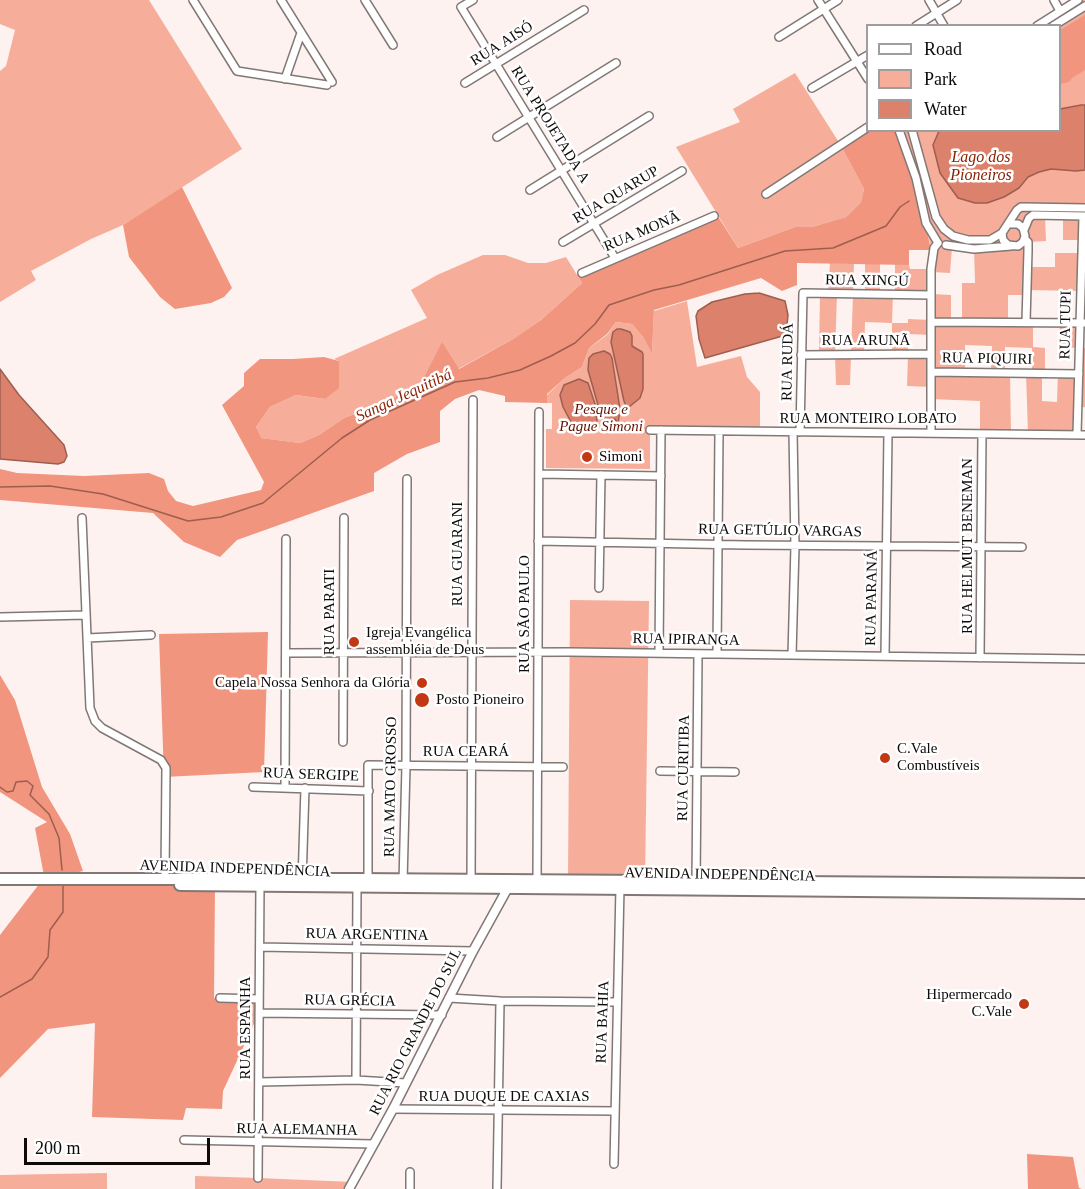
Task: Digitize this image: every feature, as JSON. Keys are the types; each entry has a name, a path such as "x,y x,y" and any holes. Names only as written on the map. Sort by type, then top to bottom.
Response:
{"main road":[{"name":"AVENIDA INDEPENDÊNCIA","path":"126,880 165,878 241,882"},
{"path":"0,879 126,880"},
{"name":"AVENIDA INDEPENDÊNCIA","path":"126,880 161,885 361,881 696,885 1085,894"},
{"name":"AVENIDA INDEPENDÊNCIA","path":"731,886 1085,884"}],"street":[{"path":"197,1 237,71 330,84 281,0"},
{"path":"366,0 393,45"},
{"name":"RUA PROJETADA A","path":"473,0 461,7 615,258"},
{"path":"818,0 866,77"},
{"path":"779,37 838,0"},
{"path":"928,0 943,24"},
{"path":"919,24 957,0"},
{"path":"1054,0 1060,11"},
{"path":"1040,24 1078,0"},
{"path":"1056,24 1085,6"},
{"name":"RUA AISÓ","path":"465,83 584,10"},
{"path":"285,79 301,33"},
{"path":"812,88 866,56"},
{"path":"497,137 616,63"},
{"path":"530,190 649,117"},
{"path":"765,194 866,128"},
{"path":"900,132 916,178 926,223 940,242 974,249 1024,247 1028,252"},
{"path":"913,132 936,217 951,239 940,242 933,253 931,433"},
{"name":"RUA QUARUP","path":"563,242 682,171"},
{"path":"940,242 937,233 947,231 960,238 976,241 990,240 1002,233 1021,207 1084,213"},
{"path":"1026,322 1028,242 1025,239 1024,230 1031,216 1084,213"},
{"name":"RUA TUPI","path":"1081,435 1079,374 1084,213"},
{"name":"RUA MONÃ","path":"582,273 714,216"},
{"path":"1009,224 1018,224 1024,230"},
{"path":"1002,233 1005,243 1014,246"},
{"path":"1014,246 1025,239"},
{"name":"RUA XINGÚ","path":"803,293 931,295"},
{"name":"RUA RUDÁ","path":"792,655 796,432 803,293"},
{"path":"932,322 1082,323"},
{"name":"RUA ARUNÃ","path":"801,355 931,354"},
{"name":"RUA PIQUIRI","path":"931,372 1079,374"},
{"name":"RUA GUARANI","path":"471,884 472,400"},
{"name":"RUA SÃO PAULO","path":"537,884 539,412"},
{"name":"RUA MONTEIRO LOBATO","path":"650,430 1081,435"},
{"path":"659,653 661,430"},
{"path":"717,654 719,432"},
{"name":"RUA PARANÁ","path":"885,656 888,433"},
{"name":"RUA HELMUT BENEMAN","path":"980,658 982,434"},
{"path":"538,474 661,476"},
{"path":"599,588 601,475"},
{"name":"RUA MATO GROSSO","path":"403,883 406,766 407,478"},
{"path":"82,518 90,708 95,721 102,728 161,760 166,768 165,878"},
{"name":"RUA PARATI","path":"343,742 344,518"},
{"path":"285,788 286,539"},
{"name":"RUA GETÚLIO VARGAS","path":"538,541 795,546 1022,547"},
{"path":"0,617 86,615"},
{"path":"87,638 151,635"},
{"name":"RUA IPIRANGA","path":"286,653 538,652 1085,658"},
{"name":"RUA CURITIBA","path":"696,885 699,654"},
{"name":"RUA CEARÁ","path":"369,791 368,765 563,767"},
{"path":"660,771 735,772"},
{"name":"RUA SERGIPE","path":"253,786 369,791"},
{"path":"302,882 305,788"},
{"path":"356,1080 356,947 369,791"},
{"name":"RUA ESPANHA","path":"258,1178 260,882"},
{"name":"RUA RIO GRANDE DO SUL","path":"349,1189 510,884"},
{"name":"RUA BAHIA","path":"614,1164 620,885"},
{"name":"RUA ARGENTINA","path":"260,947 356,947 473,951"},
{"path":"449,998 617,1002"},
{"path":"220,999 259,999"},
{"path":"497,1189 500,1001"},
{"name":"RUA GRÉCIA","path":"259,1013 442,1015"},
{"path":"259,1082 356,1080 406,1083"},
{"name":"RUA DUQUE DE CAXIAS","path":"393,1109 615,1111"},
{"name":"RUA ALEMANHA","path":"184,1140 373,1144"},
{"path":"410,1189 411,1172"}],"green space":[{"path":"0,0 149,0 242,149 123,225 31,271 36,280 0,302 0,71 6,66 15,30 0,24"},
{"path":"1078,0 1085,0 1085,251 1082,240 1063,240 1063,217 1045,216 1046,241 1028,242 1022,246 1028,251 1028,267 1055,267 1055,253 1082,253 1085,263 1085,323 1080,323 1080,348 1085,348 1085,407 1078,408 1077,435 1028,434 1026,373 1032,373 1032,348 1005,347 1005,373 1010,373 1011,434 980,434 980,401 931,399 931,387 907,386 908,355 892,354 892,323 908,323 908,319 931,320 931,295 895,294 895,264 909,265 910,269 931,269 931,246 899,132 1061,132 1061,24 1039,24","holes":["952,247 974,249 975,283 962,283 962,321 951,321 951,295 932,294 932,272 950,273","1027,290 1080,291 1080,323 1060,323 1059,347 1079,348 1078,374 1058,374 1057,402 1042,401 1045,348 1033,347 1033,322 1008,322 1008,295 1027,295","908,334 931,335 931,354 908,354","965,345 992,346 991,372 965,372"]},
{"path":"795,73 840,144 864,189 861,202 846,217 812,227 795,227 738,248 676,147 740,122 733,109"},
{"path":"483,255 505,255 528,263 546,263 566,257 582,283 541,320 513,339 458,369 442,343 420,385 344,418 319,435 300,443 260,438 256,427 270,407 296,395 325,399 339,361 334,359 427,318 411,290 437,275"},
{"path":"830,263 854,264 853,293 865,294 865,264 880,264 880,294 893,294 892,323 865,322 864,354 851,355 850,385 836,385 835,355 819,355 820,293 828,293","holes":["837,294 853,294 851,354 835,354"]},
{"name":"Pesque e Pague Simoni","path":"687,301 697,367 741,356 747,377 760,392 760,432 650,431 650,469 546,468 546,429 552,429 552,403 547,403 547,395 565,378 582,367 589,348 607,335 616,322 632,324 652,352 654,311"},
{"path":"570,600 649,601 645,881 568,881"},
{"path":"107,1173 107,1189 0,1189 0,1175"},
{"path":"195,1176 353,1182 349,1189 195,1189"}],"shaded area":[{"path":"1085,15 1085,70 1069,82 1061,84 1061,29"},
{"path":"866,131 899,132 916,178 931,250 909,250 909,265 797,263 797,285 782,291 761,278 654,310 652,353 632,324 616,322 607,334 589,348 582,367 547,394 547,403 505,402 505,396 479,390 455,399 440,411 440,442 407,454 374,473 374,491 237,540 220,557 184,542 153,513 0,500 0,469 17,473 84,476 149,473 164,479 168,491 176,501 193,506 261,490 264,482 222,405 244,386 244,373 260,359 324,357 339,361 339,388 325,399 296,395 270,407 256,427 261,438 300,443 319,435 344,418 420,385 442,342 459,369 513,339 541,320 582,283 577,275 714,216 717,215 738,248 795,227 812,227 846,217 861,202 864,189 840,144"},
{"path":"182,187 232,288 224,297 211,303 175,309 160,297 129,257 123,225"},
{"path":"268,632 264,772 164,777 159,634"},
{"path":"0,675 15,700 42,787 70,834 83,871 62,876 44,876 35,828 47,822 0,792"},
{"path":"43,879 126,880 161,885 215,886 214,998 259,999 259,1013 223,1091 222,1109 186,1108 183,1120 92,1117 95,1023 48,1029 0,1078 0,935"},
{"path":"1027,1154 1073,1157 1079,1188 1082,1189 1028,1189"}],"water":[{"name":"Lago dos Pioneiros","path":"1085,105 1085,170 1051,169 1039,172 1028,177 1019,188 1004,197 987,203 975,203 958,198 940,173 933,145 939,132 1061,132 1061,109"},
{"path":"759,293 785,301 788,315 786,335 705,358 699,339 696,316 698,311 712,302"},
{"path":"617,329 630,332 632,346 643,354 643,389 640,398 629,407 624,401 611,342 613,332"},
{"path":"604,351 612,358 620,409 618,424 615,419 610,422 614,427 605,424 602,419 588,370 589,358 593,354"},
{"path":"0,369 19,395 64,445 67,456 64,462 58,464 0,459"},
{"path":"579,379 588,383 595,404 597,420 596,424 577,429 563,407 560,395 564,385"}],"waterway":[{"name":"Sanga Jequitibá","path":"0,487 50,486 103,494 188,521 221,517 263,503 342,438 370,420 455,382 488,378 520,370 575,343 595,324 609,305 785,251 833,248 886,226 900,207 909,201"},
{"path":"0,787 7,792 13,791 16,782 27,781 33,786 30,795 49,814 59,838 62,870"},
{"path":"0,997 32,979 48,957 50,930 63,912 63,885"}],"place":[{"name":"Simoni","path":"587,457"},
{"name":"Igreja Evangélica assembléia de Deus","path":"354,642"},
{"name":"Capela Nossa Senhora da Glória","path":"422,683"},
{"name":"Posto Pioneiro","path":"422,700"},
{"name":"C.Vale Combustíveis","path":"885,758"},
{"name":"Hipermercado C.Vale","path":"1024,1004"}]}
